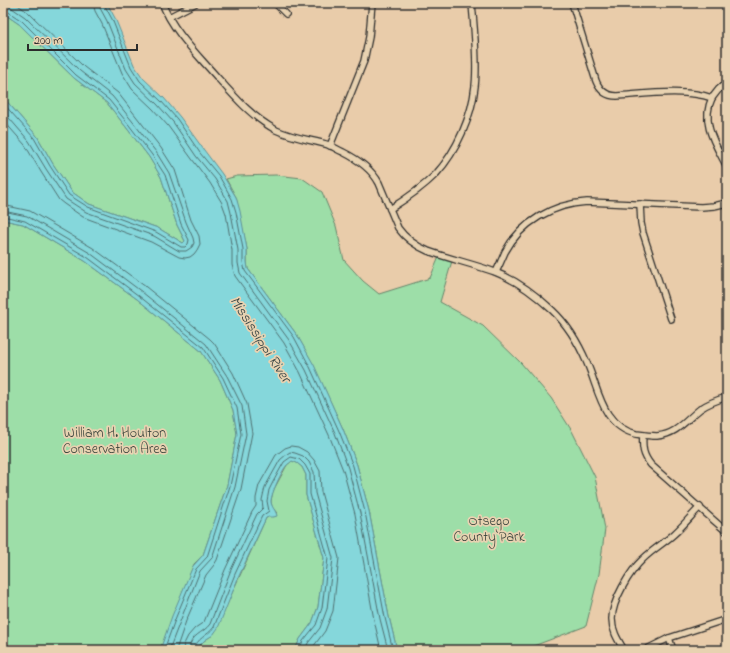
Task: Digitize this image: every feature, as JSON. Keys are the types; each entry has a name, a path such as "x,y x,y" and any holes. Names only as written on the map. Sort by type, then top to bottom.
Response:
{"street":[{"path":"162,3 169,17 183,38 233,95 257,118 286,134 330,146 356,159 367,168 375,176 379,183 398,228 411,242 420,248 496,272 526,289 554,311 580,346 588,363 605,410 619,426 626,430 643,435 659,436 674,431 703,407 714,401 727,397"},
{"path":"169,17 196,3"},
{"path":"275,3 286,14"},
{"path":"330,146 364,61 369,37 372,3"},
{"path":"390,209 418,190 437,173 451,153 464,128 472,101 475,84 472,3"},
{"path":"572,3 596,81 603,92 608,95 617,96 687,92 701,94 712,98"},
{"path":"727,82 712,98 707,116 713,139 727,167"},
{"path":"496,272 505,252 515,238 525,227 551,210 587,202 701,207 727,203"},
{"path":"640,204 642,233 671,319"},
{"path":"643,435 642,447 651,465 727,532"},
{"path":"624,650 616,637 612,619 616,600 632,572 644,558 673,535 700,507"},
{"path":"645,650 669,638 727,618"},
{"path":"669,638 673,650"}],"green space":[{"path":"3,13 19,24 74,78 107,103 126,127 149,157 161,177 177,225 185,241 183,243 158,228 89,204 72,192 53,164 37,136 3,97"},
{"name":"Otsego County Park","path":"276,175 302,178 322,192 336,226 344,260 363,281 379,294 430,278 439,257 452,261 440,302 483,326 521,363 551,398 572,431 595,477 605,529 599,574 586,626 523,650 397,650 389,617 369,511 357,465 343,429 314,366 297,335 248,269 247,249 236,197 226,179 237,176"},
{"name":"William H. Houlton Conservation Area","path":"3,220 23,224 85,261 137,299 201,351 220,380 233,410 237,434 227,485 203,555 194,564 160,650 3,650"},
{"path":"292,461 302,467 306,475 306,495 324,558 318,607 312,623 300,639 295,650 198,650 204,641 213,635 266,518 270,516 274,517 277,513 272,507 271,501 273,491 287,465"}],"water":[{"name":"Mississippi River","path":"3,3 107,3 115,18 134,65 143,78 164,98 180,117 222,174 236,197 240,211 247,249 248,269 297,335 314,365 343,429 357,465 369,511 389,617 397,650 295,650 300,639 312,623 318,607 324,558 306,495 306,475 302,467 292,461 282,472 271,498 271,503 277,516 266,518 239,576 218,628 213,635 199,646 198,650 160,650 172,616 193,566 203,555 227,485 237,434 233,410 220,380 201,351 137,299 85,261 23,224 3,220 3,97 37,136 53,164 72,192 89,204 158,228 183,243 185,241 177,225 161,177 149,157 107,103 74,78 19,24 3,13"}]}
